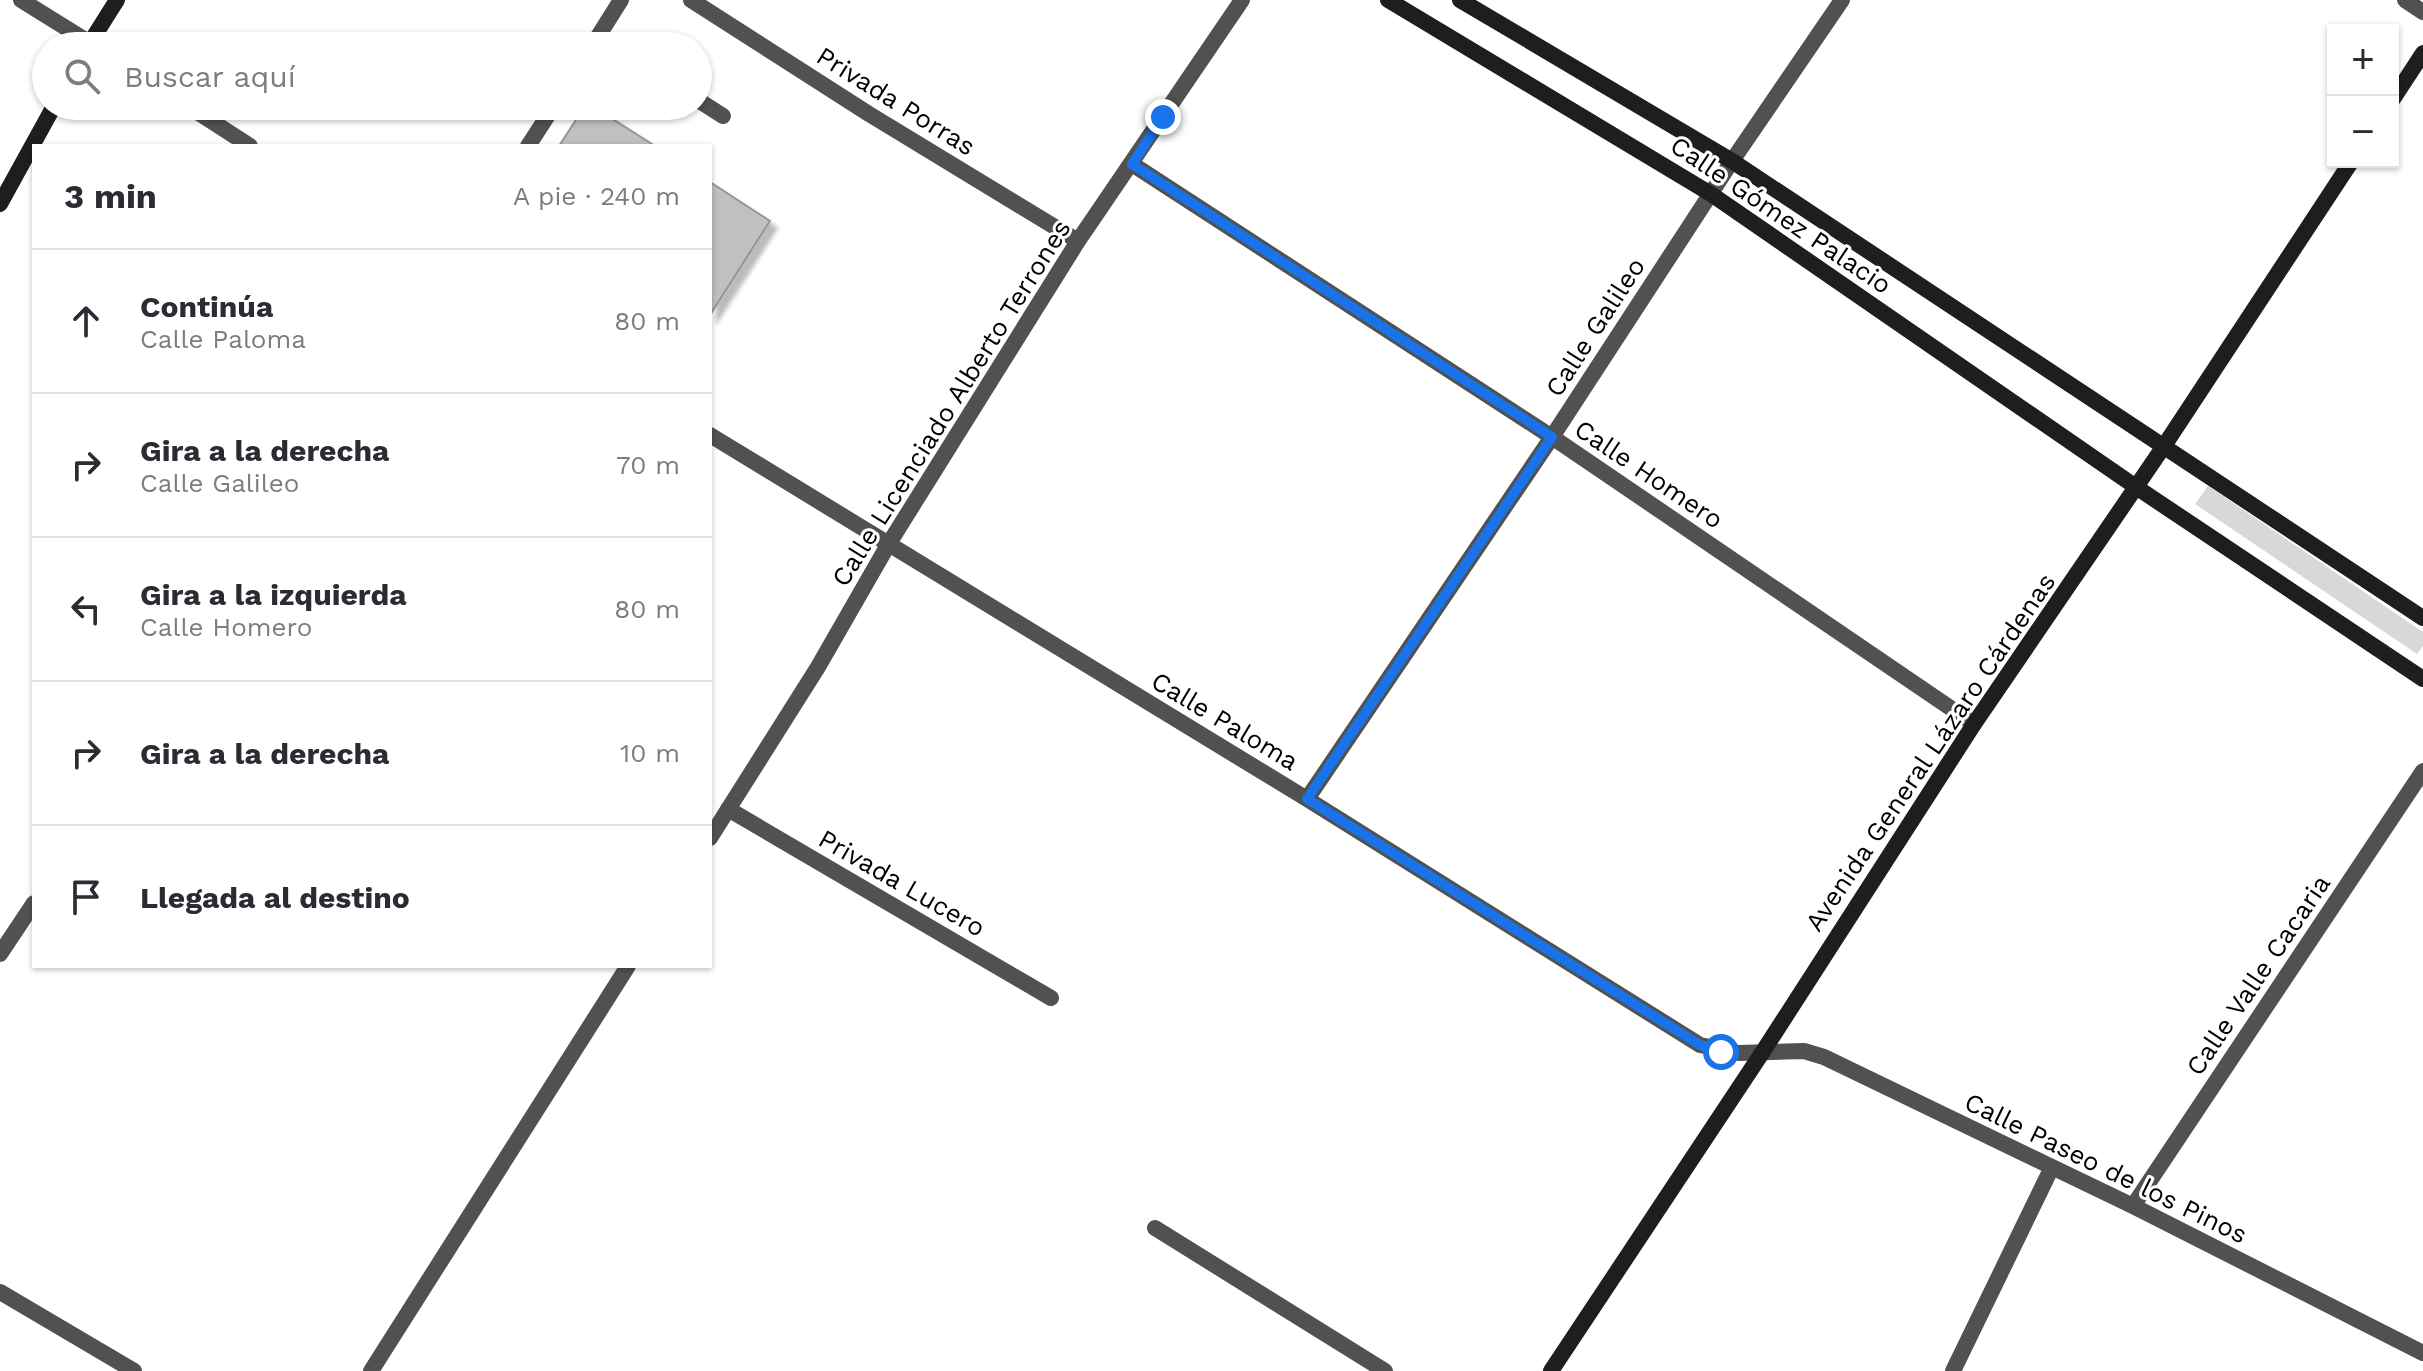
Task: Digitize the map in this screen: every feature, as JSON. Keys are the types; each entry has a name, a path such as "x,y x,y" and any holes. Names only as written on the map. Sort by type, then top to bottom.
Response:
{"street":[{"path":"21,0 71,32"},
{"path":"99,32 117,0"},
{"path":"601,32 621,0"},
{"name":"Privada Porras","path":"691,0 869,114 1078,241"},
{"name":"Calle Licenciado Alberto Terrones","path":"712,835 1078,241 1242,0"},
{"name":"Calle Gómez Palacio","path":"1388,0 1711,194 2136,487 2423,679"},
{"name":"Calle Gómez Palacio","path":"1460,0 1732,161 2423,618"},
{"name":"Calle Galileo","path":"1307,799 1842,0"},
{"path":"2405,0 2423,12"},
{"path":"2395,96 2423,53"},
{"path":"712,109 723,116"},
{"path":"33,144 46,120"},
{"path":"210,120 247,144"},
{"path":"529,144 545,120"},
{"path":"0,204 32,146"},
{"name":"Calle Homero","path":"1132,164 1552,437 1974,724"},
{"name":"Avenida General Lázaro Cárdenas","path":"1551,1371 1762,1053 1974,724 2164,446 2347,168"},
{"name":"Calle Paloma","path":"712,436 1307,799 1700,1045 1721,1052 1762,1053"},
{"name":"Calle Valle Cacaria","path":"2133,1206 2423,771"},
{"name":"Privada Lucero","path":"728,809 1051,998"},
{"path":"0,954 32,906"},
{"path":"371,1371 627,968"},
{"name":"Calle Paseo de los Pinos","path":"1762,1053 1804,1051 1824,1057 2133,1206 2423,1353"},
{"path":"1953,1371 2052,1167"},
{"path":"1155,1228 1385,1371"},
{"path":"0,1292 134,1371"}],"shaded area":[{"path":"2208,486 2423,632 2423,646 2417,654 2195,504"}],"building":[{"path":"576,120 614,120 652,144 560,144"},
{"path":"712,183 770,221 712,312"}],"route":[{"path":"1163,117 1132,164 1552,437 1307,799 1700,1045 1721,1052"}]}
